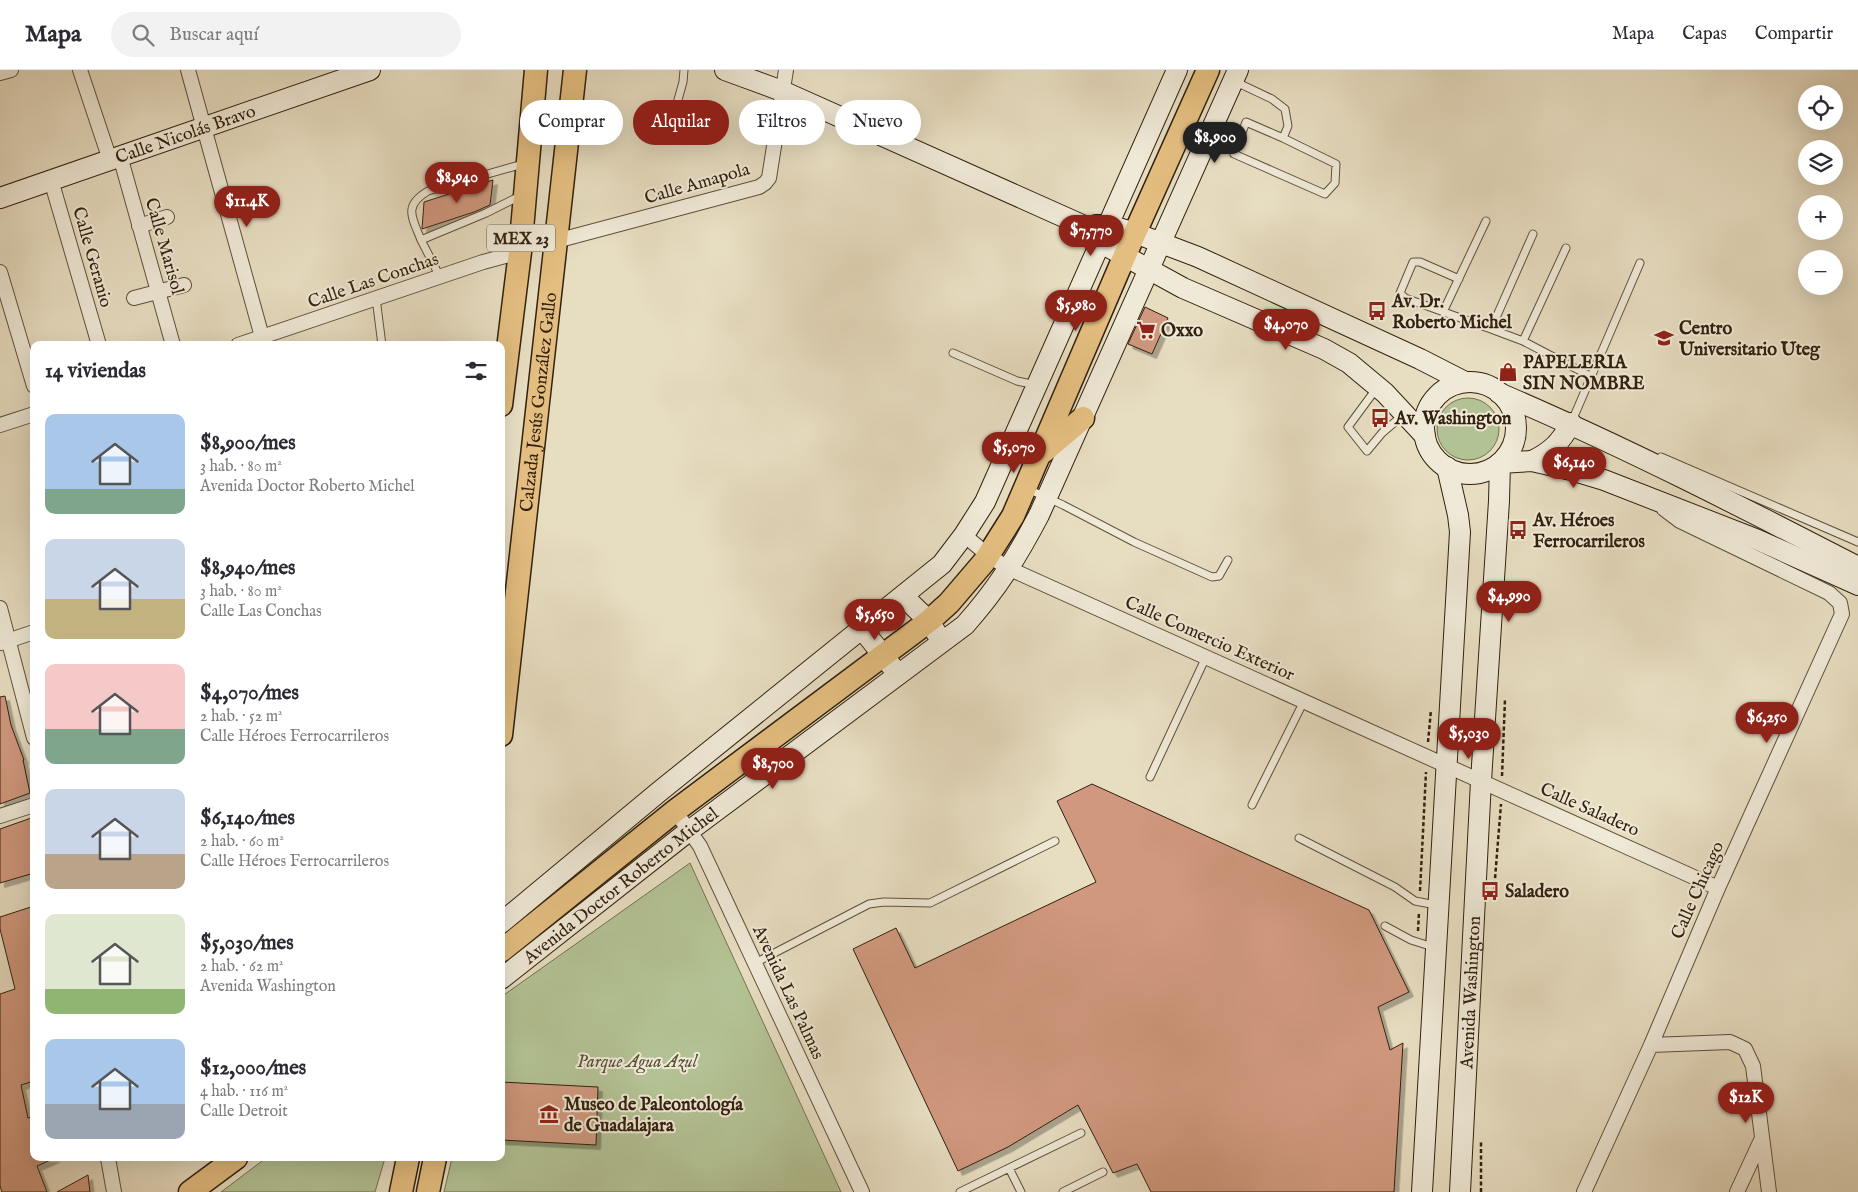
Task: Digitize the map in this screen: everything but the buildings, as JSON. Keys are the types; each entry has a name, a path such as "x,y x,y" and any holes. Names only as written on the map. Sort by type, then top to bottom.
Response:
{"main road":[{"name":"Calle Nicolás Bravo","path":"1,195 51,180 370,70"},
{"name":"Calzada Jesús González Gallo","path":"505,373 520,252 536,70"},
{"name":"Calzada Jesús González Gallo","path":"505,699 575,70"},
{"path":"725,70 782,91 1082,225 1105,234 1135,233 1198,257 1420,359 1465,382"},
{"path":"505,920 718,744 942,564 964,535 985,502 1177,70"},
{"name":"Avenida Doctor Roberto Michel","path":"505,948 675,811 929,621 949,603 989,556 1000,539 1023,492 1100,312 1208,70"},
{"name":"Avenida Doctor Roberto Michel","path":"505,976 690,830 965,625 989,598 1022,549 1048,497 1236,75"},
{"path":"1127,185 1151,196"},
{"path":"1105,234 1125,255 1183,288 1324,348 1349,362 1378,386 1425,436"},
{"path":"1075,302 1100,312"},
{"path":"1056,343 1083,353"},
{"path":"1465,382 1489,386 1499,393 1508,402 1514,414 1516,428 1511,447 1500,463 1488,470 1474,474 1460,473 1436,459 1429,448 1425,436 1425,421 1429,407 1438,394 1451,386 1465,382"},
{"path":"1499,393 1574,424 1617,447 1778,525 1858,567"},
{"path":"1007,452 1037,460 1083,418"},
{"path":"1532,461 1543,456 1558,445 1574,424"},
{"path":"1500,463 1532,461 1571,470 1650,497 1758,540 1858,585"},
{"name":"Avenida Washington","path":"1460,1192 1481,781 1500,463"},
{"name":"Avenida Washington","path":"1422,1192 1460,532 1458,514 1447,467"},
{"path":"993,484 1023,492"},
{"path":"903,596 929,621 942,642"},
{"path":"862,629 897,674"},
{"path":"718,744 736,766"},
{"path":"190,1192 232,1161"},
{"path":"401,1192 407,1161"},
{"path":"428,1192 434,1161"}],"street":[{"path":"0,73 11,70"},
{"name":"Calle Marisol","path":"80,70 115,158 139,226 173,341"},
{"path":"188,70 263,341"},
{"name":"Calle Amapola","path":"556,241 759,187 765,183 769,178 786,70"},
{"name":"Calle Geranio","path":"51,180 97,341"},
{"path":"139,226 168,217"},
{"name":"Calle Las Conchas","path":"263,341 376,298 520,252"},
{"path":"0,272 30,373"},
{"path":"134,298 184,284"},
{"path":"0,425 30,415"},
{"name":"Calle Chicago","path":"1584,1192 1651,1045 1718,888 1842,614 1840,603 1829,594 1680,521 1650,497"},
{"name":"Calle Comercio Exterior","path":"964,535 989,556 1010,569 1446,765"},
{"path":"0,608 4,642 30,725"},
{"path":"4,642 30,633"},
{"name":"Calle Saladero","path":"1446,765 1718,888"},
{"path":"0,816 30,806"},
{"name":"Avenida Las Palmas","path":"675,811 700,846 862,1192"},
{"path":"1651,1045 1730,1042 1745,1049 1753,1066 1769,1192"},
{"path":"1737,1192 1762,1136"},
{"path":"109,1161 114,1192"}],"lane":[{"path":"678,100 684,70"},
{"path":"1236,75 1285,109 1288,126 1283,138"},
{"path":"1246,122 1283,138 1336,164 1335,183 1325,194 1234,154 1246,122"},
{"path":"440,277 411,216 412,206 418,197 428,191 528,163"},
{"path":"421,240 486,213 525,194"},
{"path":"1443,312 1486,221"},
{"path":"1491,329 1533,234"},
{"path":"1523,341 1566,248"},
{"path":"1459,279 1420,262 1413,262 1400,293 1405,298 1523,341 1592,377"},
{"path":"1623,441 1574,424 1640,263"},
{"path":"376,298 381,341"},
{"path":"953,353 1017,380 1036,385"},
{"path":"1378,386 1348,427 1367,451 1382,433 1405,413"},
{"path":"1657,455 1858,542"},
{"path":"1023,492 1048,497 1134,542 1212,577 1219,576 1228,560"},
{"path":"1150,777 1206,657"},
{"path":"1252,805 1304,701"},
{"path":"1299,838 1395,887 1415,902 1439,905"},
{"path":"755,963 869,904 884,902 930,903 1055,840"},
{"path":"1385,926 1411,940 1436,948"},
{"path":"960,1192 1081,1133"},
{"path":"1009,1168 1021,1192"},
{"path":"1063,1192 1103,1172"}],"green space":[{"path":"1468,398 1480,401 1490,407 1496,417 1499,429 1496,441 1490,451 1480,457 1468,460 1456,457 1446,451 1440,441 1437,429 1440,417 1446,407 1456,401"},
{"name":"Parque Agua Azul","path":"690,863 841,1192 444,1192 451,1161 505,1161 505,994"},
{"path":"262,1161 384,1161 375,1192 221,1192"}],"place":[{"name":"Av. Dr. Roberto Michel","path":"1377,311"},
{"name":"Oxxo","path":"1146,330"},
{"name":"Centro Universitario Uteg","path":"1664,338"},
{"name":"PAPELERIA SIN NOMBRE","path":"1508,372"},
{"name":"Av. Washington","path":"1380,418"},
{"name":"Av. Héroes Ferrocarrileros","path":"1518,530"},
{"name":"Saladero","path":"1490,891"},
{"name":"Museo de Paleontología de Guadalajara","path":"549,1114"}]}
